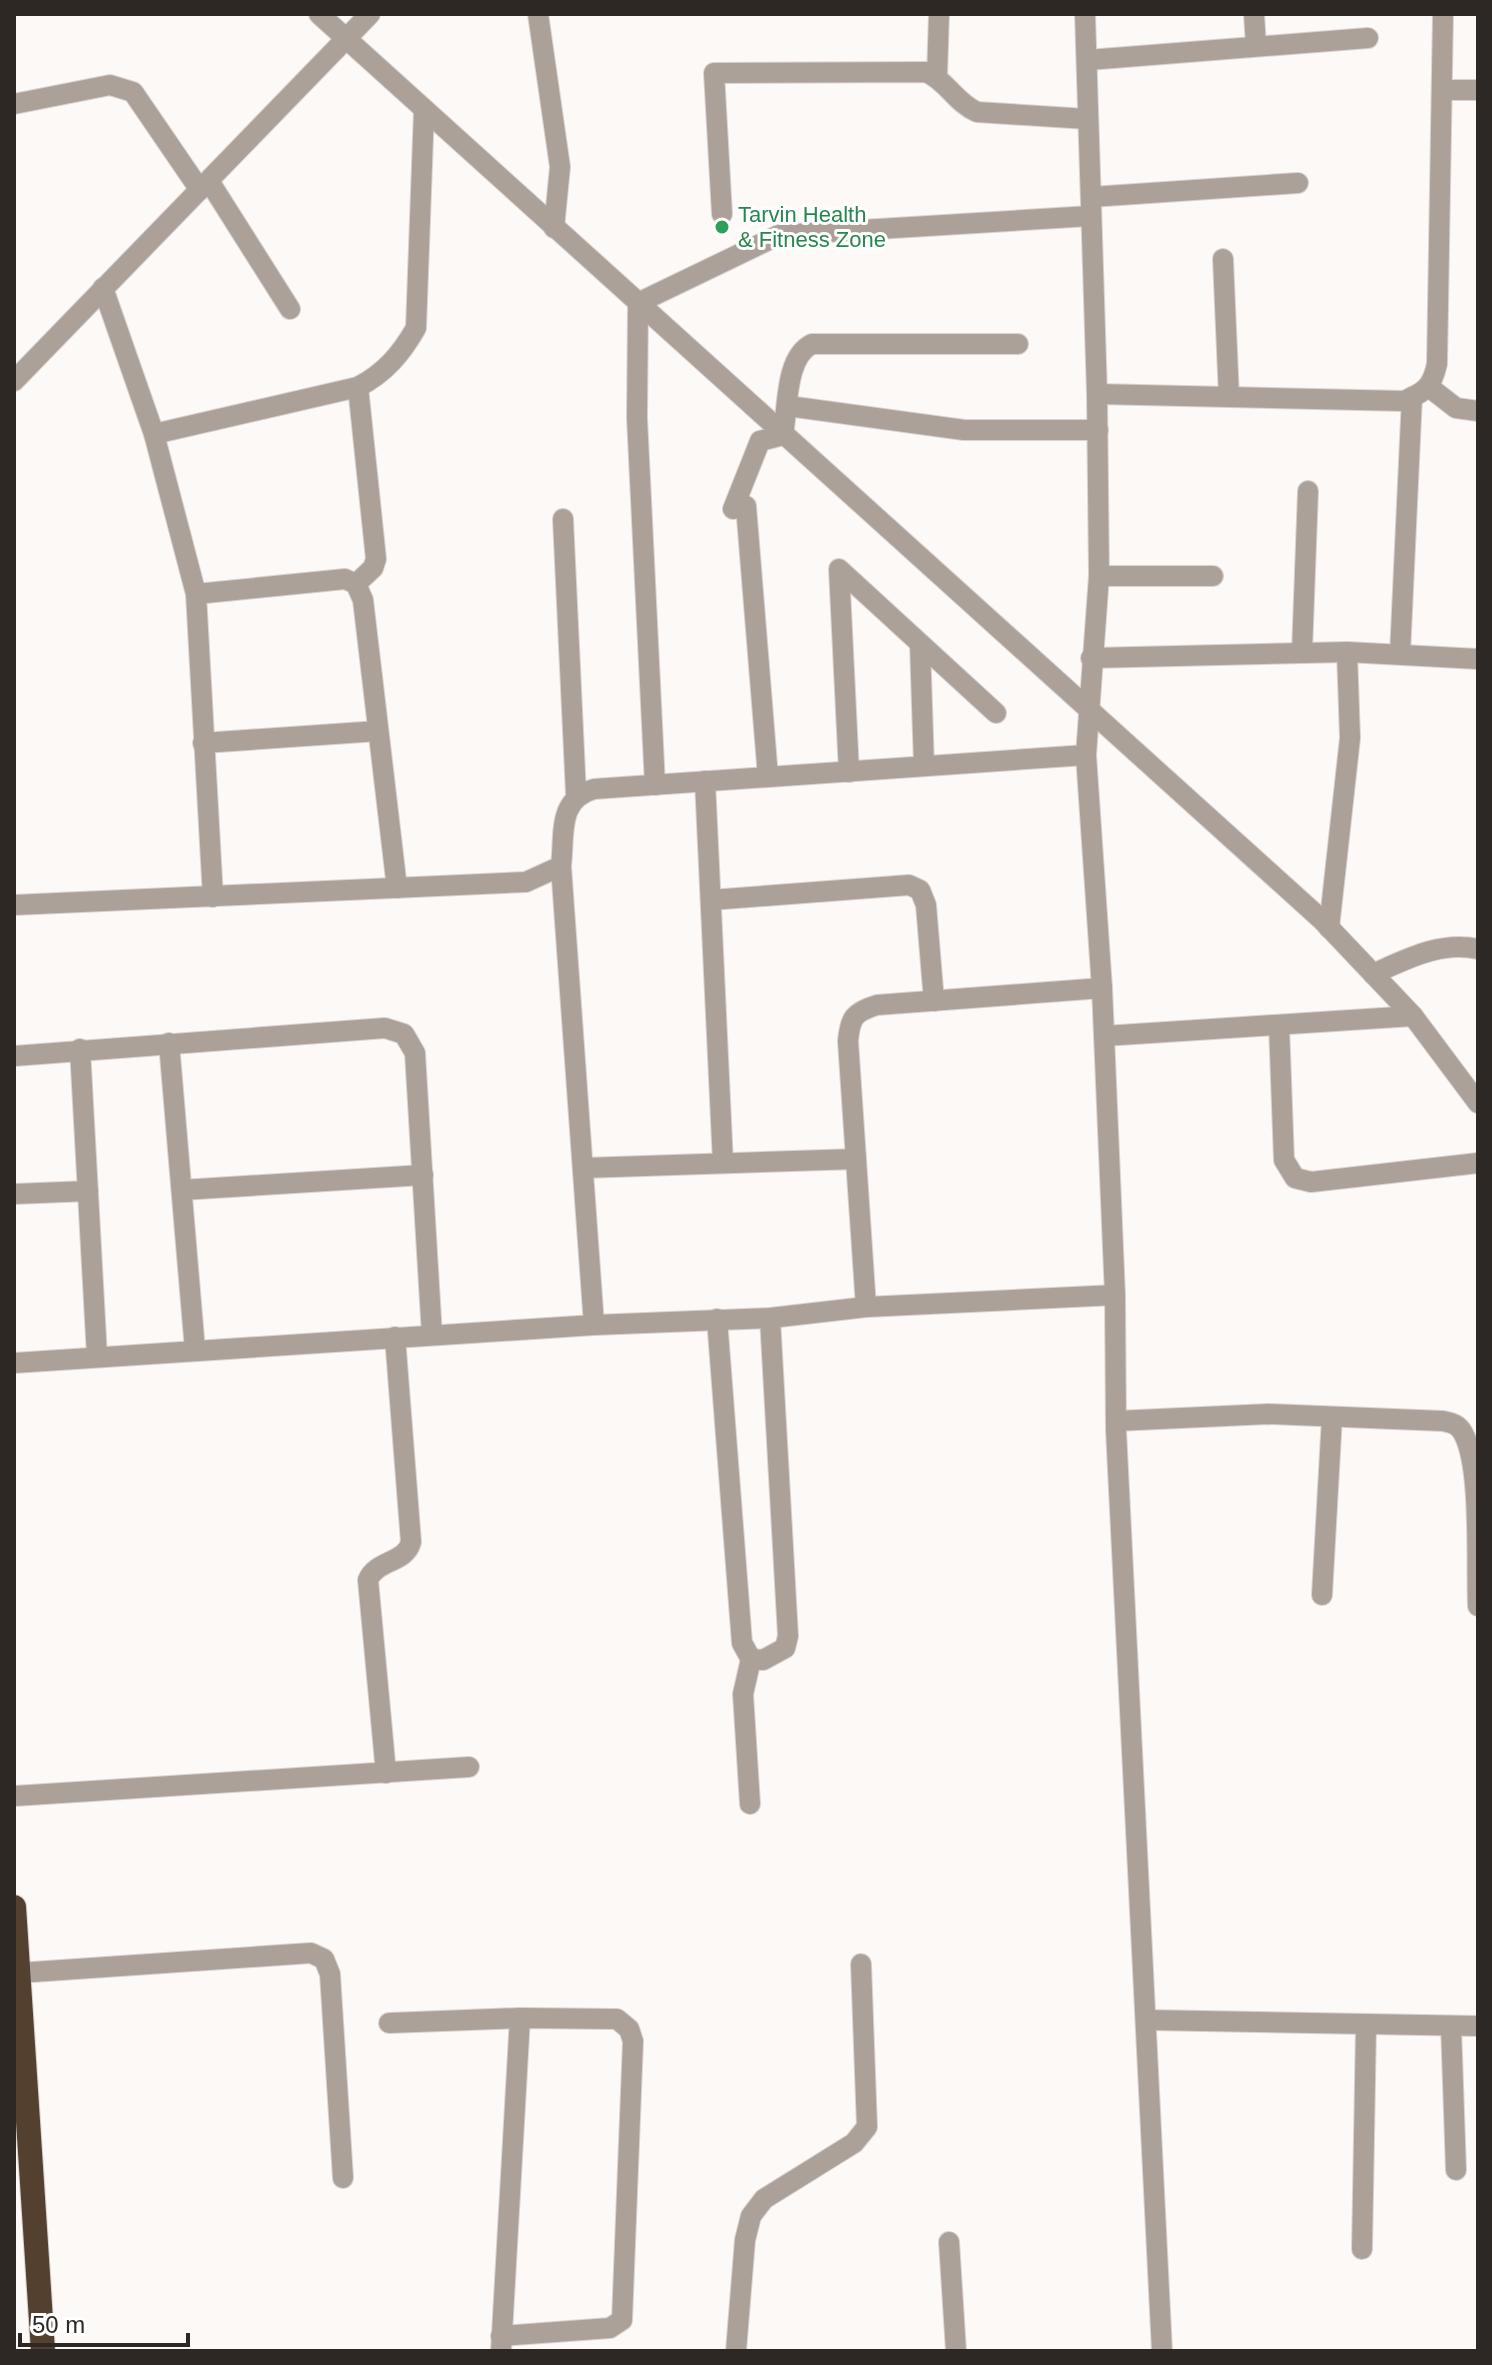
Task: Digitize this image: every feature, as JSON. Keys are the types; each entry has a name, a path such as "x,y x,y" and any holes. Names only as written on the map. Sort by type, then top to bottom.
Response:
{"highway":[{"path":"14,1907 43,2351"}],"street":[{"path":"319,14 1329,928 1413,1016 1478,1103"},
{"path":"14,381 348,41 370,14"},
{"path":"538,14 560,167 554,228"},
{"path":"937,77 939,14"},
{"path":"1085,14 1098,430 1099,576 1087,708 1086,755 1102,988 1115,1295 1116,1421 1162,2351"},
{"path":"1254,14 1256,46"},
{"path":"1400,654 1420,392 1437,364 1443,14"},
{"path":"1088,60 1368,38"},
{"path":"722,214 714,73 926,72 937,77 966,107 977,112 1087,119"},
{"path":"14,104 110,85 123,86 133,92 205,185 290,309"},
{"path":"1444,90 1478,90"},
{"path":"154,434 358,387 378,376 402,351 416,328 424,110"},
{"path":"638,303 779,235 1090,207 1298,183"},
{"path":"1223,259 1229,397"},
{"path":"103,288 154,434 196,594 213,897"},
{"path":"638,303 637,418 655,785"},
{"path":"783,435 795,361 802,349 812,344 1018,344"},
{"path":"356,584 373,568 376,539 358,387"},
{"path":"1097,394 1404,401 1420,392"},
{"path":"1420,392 1456,408 1478,411"},
{"path":"788,406 964,430 1098,430"},
{"path":"768,777 740,508 760,441 783,435"},
{"path":"1302,652 1308,491"},
{"path":"563,519 576,794"},
{"path":"849,772 837,570 842,569 996,713"},
{"path":"1099,576 1213,576"},
{"path":"196,594 345,579 356,584 363,600 397,888"},
{"path":"920,644 924,766"},
{"path":"1329,928 1350,738 1347,652"},
{"path":"1091,658 1347,652 1478,659"},
{"path":"203,743 378,731"},
{"path":"594,1325 561,866 567,806 576,794 594,789 1086,755"},
{"path":"705,781 723,1163"},
{"path":"14,905 526,882 561,866"},
{"path":"711,900 909,885 920,890 926,905 934,1001"},
{"path":"1373,974 1427,950 1462,945 1478,949"},
{"path":"866,1307 850,1021 858,1010 877,1005 1102,988"},
{"path":"1104,1036 1413,1016"},
{"path":"1279,1025 1284,1160 1295,1178 1311,1182 1478,1163"},
{"path":"14,1056 80,1049 396,1030 411,1041 415,1053 432,1335"},
{"path":"169,1043 195,1350"},
{"path":"80,1049 97,1356"},
{"path":"583,1168 856,1159"},
{"path":"182,1190 423,1175"},
{"path":"14,1194 88,1191"},
{"path":"14,1363 594,1325 770,1318 866,1307 1115,1295"},
{"path":"751,1659 763,1660 778,1655 785,1648 788,1636 770,1318"},
{"path":"717,1319 742,1643 751,1659 743,1694 750,1804"},
{"path":"386,1773 368,1580 373,1570 406,1552 411,1542 395,1337"},
{"path":"1116,1421 1268,1414 1456,1424 1464,1434 1473,1463 1478,1606"},
{"path":"1322,1595 1332,1417"},
{"path":"14,1796 469,1767"},
{"path":"18,1973 311,1953 324,1959 330,1974 343,2178"},
{"path":"736,2351 745,2240 751,2216 764,2199 854,2143 867,2127 861,1964"},
{"path":"389,2023 520,2018 617,2019 629,2029 633,2041 625,2309 622,2320 610,2328 501,2344 520,2018"},
{"path":"1147,2020 1478,2026"},
{"path":"1362,2249 1366,2026"},
{"path":"1451,2026 1456,2170"},
{"path":"949,2242 956,2351"}],"place":[{"name":"Tarvin Health & Fitness Zone","path":"722,227"}]}
